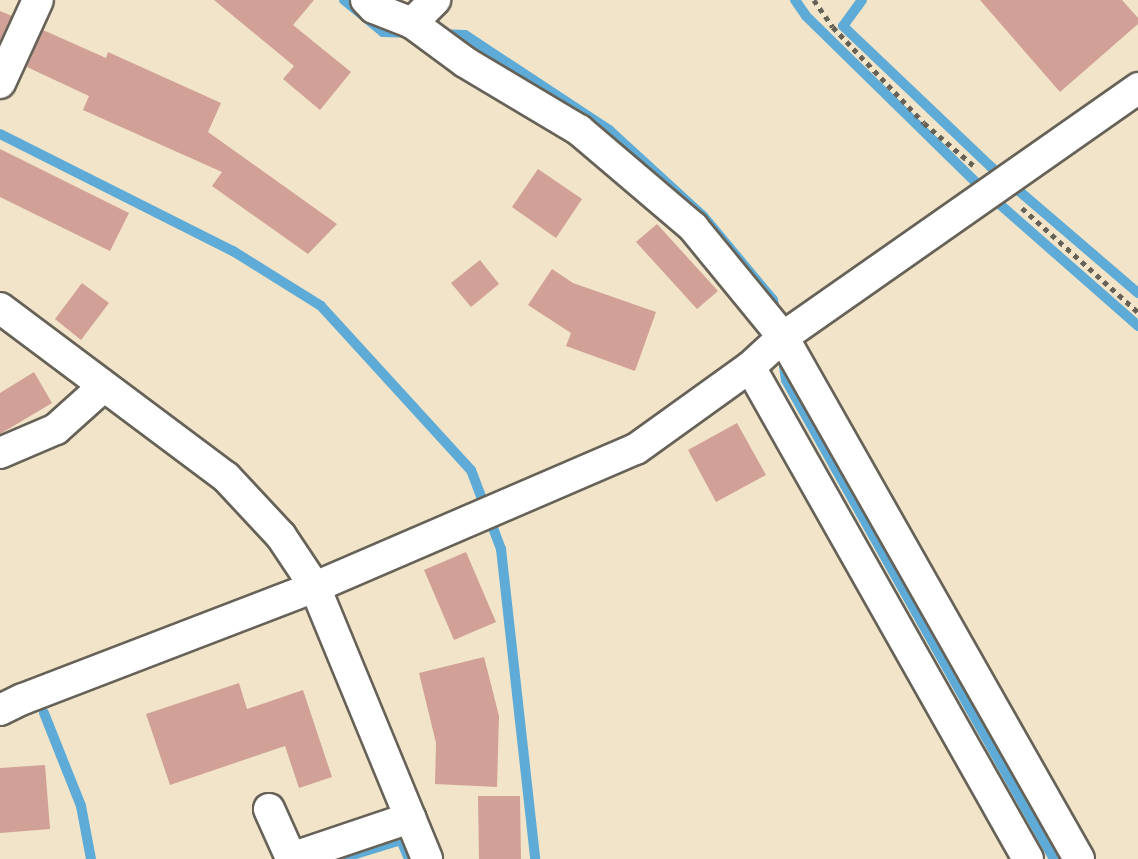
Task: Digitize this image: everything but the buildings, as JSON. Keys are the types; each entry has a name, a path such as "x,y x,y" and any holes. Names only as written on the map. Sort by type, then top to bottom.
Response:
{"street":[{"path":"0,83 38,0"},
{"path":"366,0 374,8 412,23 464,62 579,130 692,227 783,337 1079,859"},
{"path":"412,23 435,0"},
{"path":"0,710 315,587 636,449 750,367 783,337 1138,89"},
{"path":"0,308 226,477 281,536 315,587 427,859"},
{"path":"750,367 1028,859"},
{"path":"0,453 56,429 104,386"},
{"path":"269,809 291,858 410,818"}],"path":[{"path":"814,0 833,27 925,123 1138,312"}],"waterway":[{"path":"344,0 383,32 407,33"},
{"path":"795,0 806,16 988,194 1138,326"},
{"path":"862,0 843,26 991,167 1138,293"},
{"path":"440,34 465,35 609,130 703,216 773,300 776,315"},
{"path":"0,134 233,251 321,306 471,470 501,549 535,859"},
{"path":"783,359 786,380 1054,859"},
{"path":"44,713 81,806 91,859"},
{"path":"339,859 401,840 409,859"}]}
